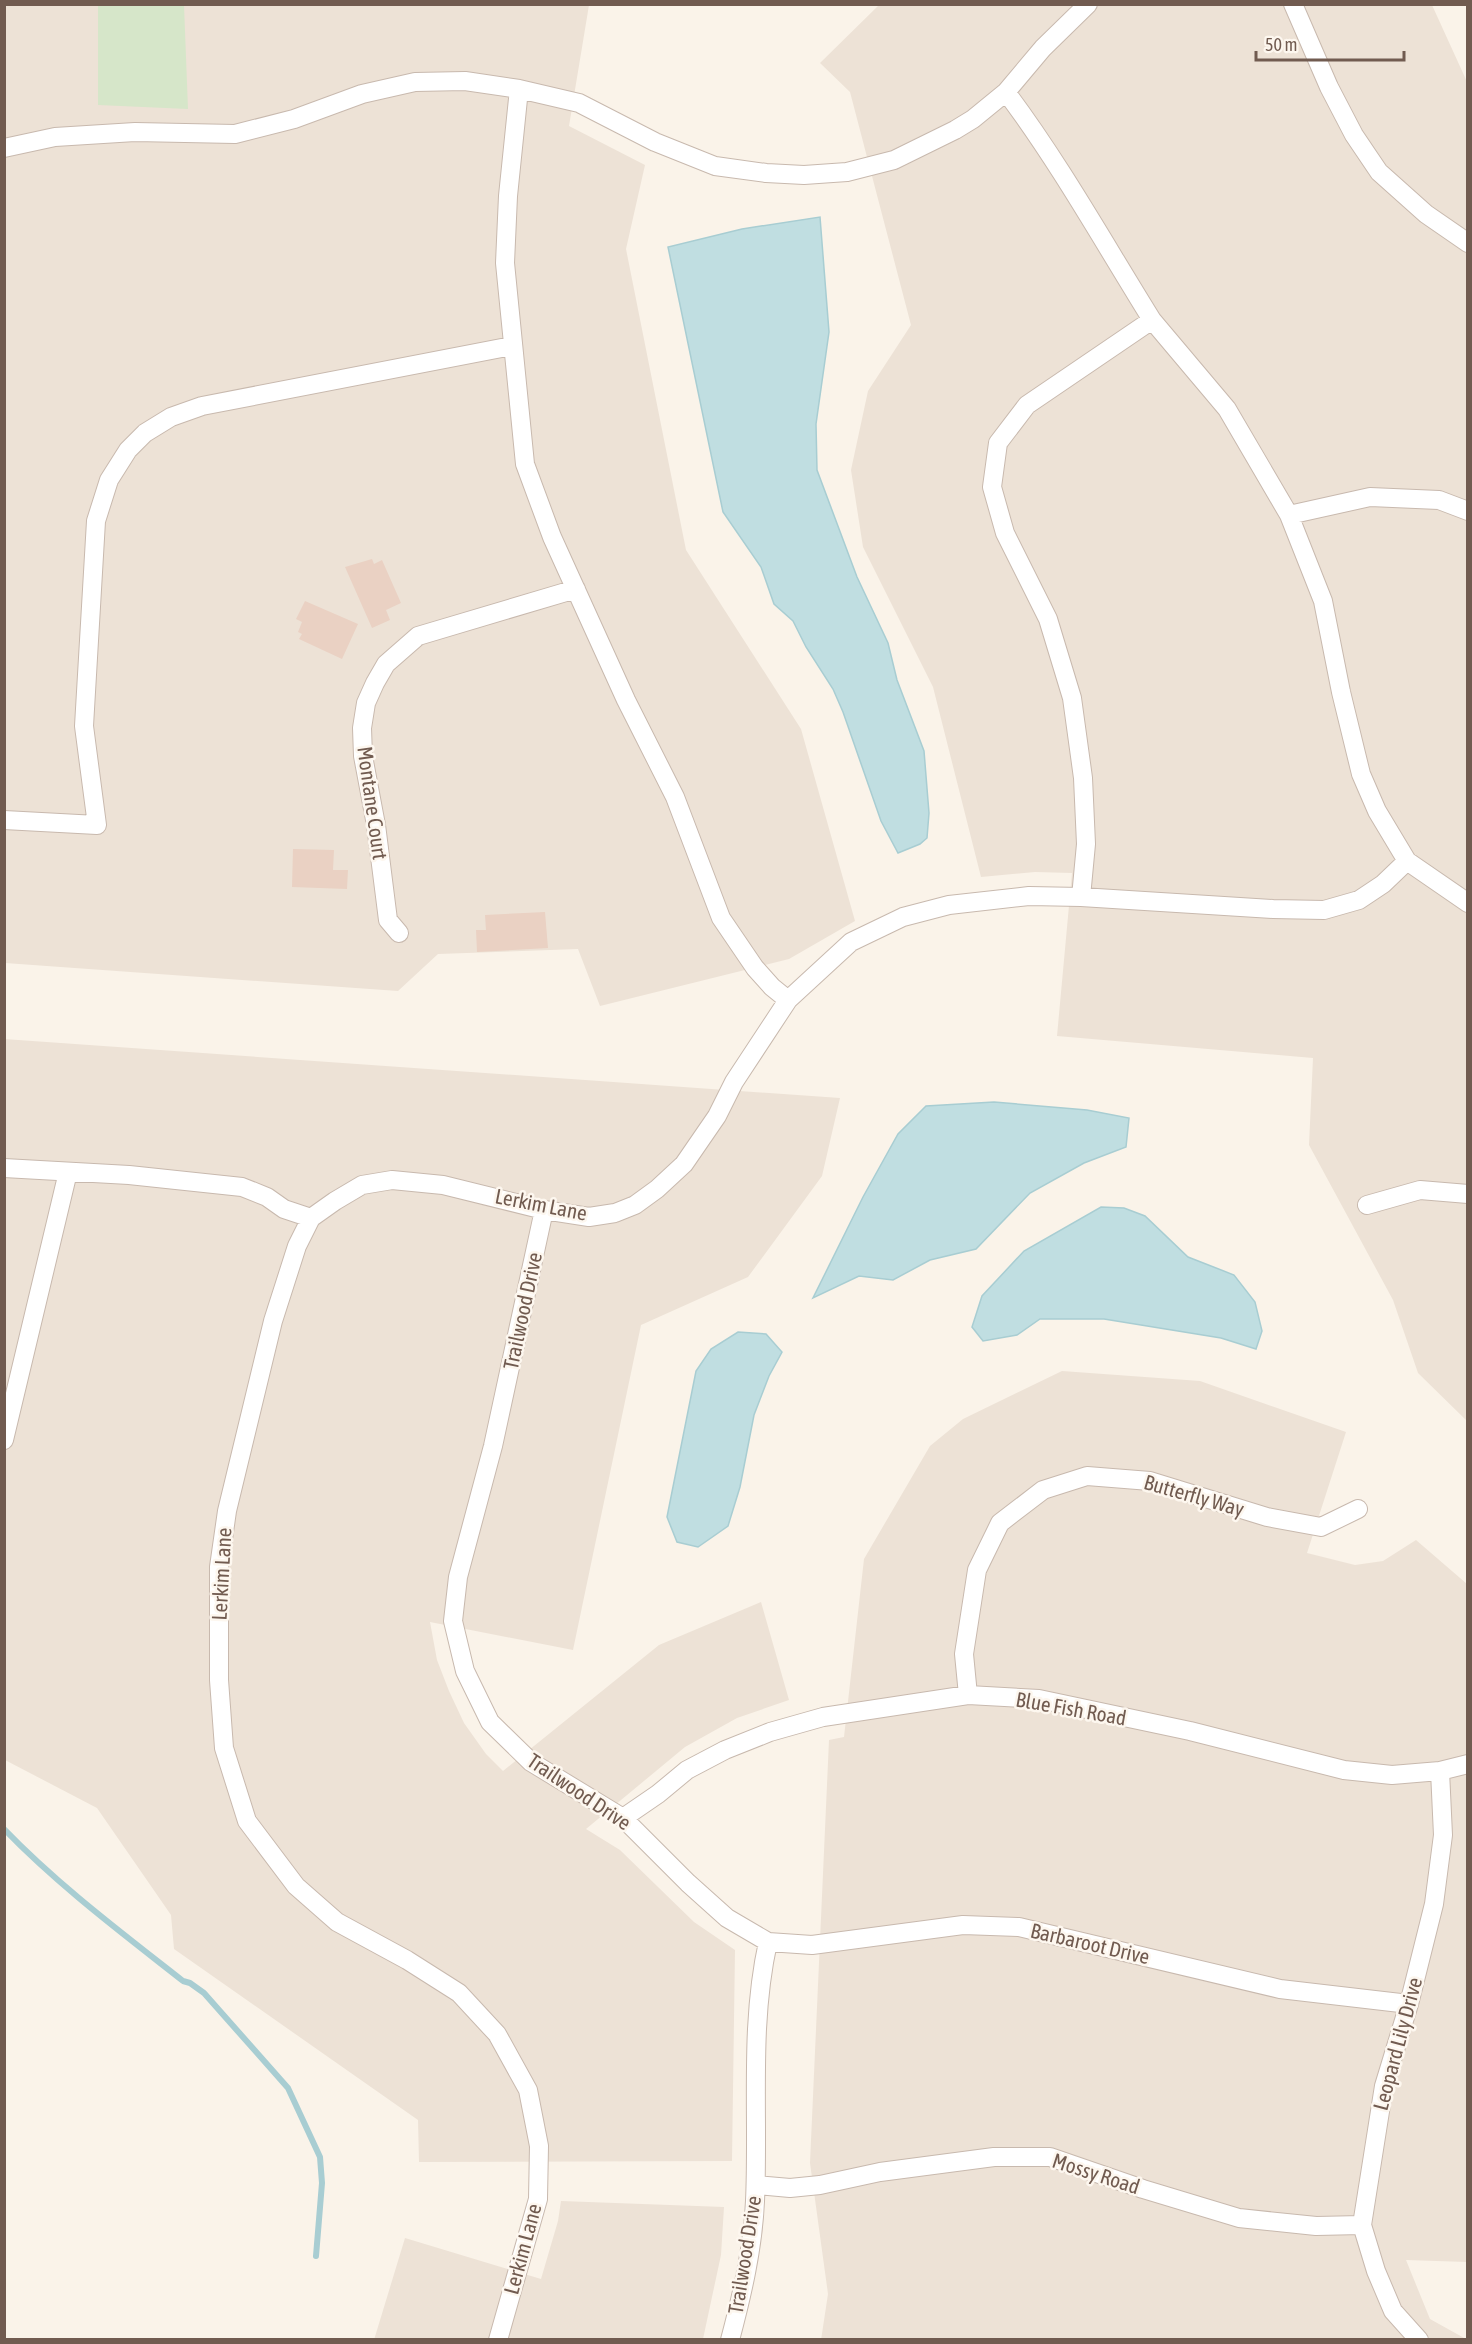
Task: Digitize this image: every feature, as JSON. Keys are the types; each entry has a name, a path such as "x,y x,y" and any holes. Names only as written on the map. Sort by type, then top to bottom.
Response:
{"street":[{"path":"4,148 56,137 135,132 235,134 294,120 362,94 415,82 465,81 519,89 579,103 655,142 715,166 766,173 804,175 847,172 894,160 955,130 1006,92 1043,48 1088,4"},
{"path":"1293,4 1339,106 1354,135 1379,172 1426,214 1467,243"},
{"path":"519,89 508,196 505,263 525,464 552,537 626,700 675,797 721,918 755,968 772,987 788,1000"},
{"path":"1006,92 1033,128 1152,320 1227,409 1289,515 1323,600 1341,692 1361,774 1377,811 1407,861 1467,903"},
{"path":"1081,897 1086,844 1083,778 1072,698 1048,619 1005,533 992,487 998,443 1027,405 1152,320"},
{"path":"4,820 97,825 84,726 96,521 109,480 128,450 146,433 171,417 202,406 512,346"},
{"path":"1289,515 1370,497 1439,501 1467,511"},
{"name":"Montane Court","path":"399,933 388,920 376,825 363,756 362,728 365,711 375,683 386,664 418,636 576,589"},
{"name":"Lerkim Lane","path":"498,2340 538,2199 539,2146 528,2090 497,2034 459,1993 407,1960 337,1922 296,1886 247,1821 224,1748 219,1680 219,1566 226,1511 273,1321 297,1246 311,1218 335,1200 362,1185 392,1180 443,1185 544,1210 589,1217 615,1214 635,1205 657,1189 684,1164 717,1116 753,1052 788,1000 850,942 903,917 949,905 1029,896 1324,910 1359,900 1383,884 1407,861"},
{"path":"4,1168 195,1181 242,1187 267,1197 284,1209 311,1218"},
{"path":"4,1440 68,1172"},
{"path":"1367,1205 1420,1190 1467,1194"},
{"name":"Trailwood Drive","path":"544,1210 493,1446 458,1577 453,1621 465,1671 490,1722 531,1762 623,1818 688,1883 727,1918 768,1942 757,2017 755,2203 744,2288 730,2340"},
{"name":"Butterfly Way","path":"968,1695 964,1654 977,1570 1000,1522 1043,1490 1087,1476 1150,1480 1267,1517 1321,1527 1358,1509"},
{"name":"Blue Fish Road","path":"623,1818 687,1770 725,1750 770,1732 842,1714 968,1695 1039,1699 1190,1731 1344,1770 1392,1775 1440,1771 1467,1764"},
{"name":"Leopard Lily Drive","path":"1419,2340 1393,2311 1376,2271 1362,2225 1383,2086 1409,2004 1434,1904 1443,1835 1440,1771"},
{"name":"Barbaroot Drive","path":"768,1942 812,1945 963,1925 1019,1927 1280,1989 1409,2004"},
{"name":"Mossy Road","path":"756,2185 800,2187 880,2172 994,2157 1050,2157 1143,2189 1239,2218 1316,2226 1362,2225"}],"shaded area":[{"path":"168,4 193,6 199,4 589,5 569,126 645,165 626,249 686,550 801,729 855,921 789,959 600,1006 578,949 438,954 398,991 5,963 4,5"},
{"path":"879,5 1432,5 1468,84 1467,1421 1418,1373 1393,1300 1309,1145 1313,1058 1057,1036 1072,873 1035,872 981,877 933,687 863,547 851,470 868,391 911,325 850,92 820,63"},
{"path":"4,1039 840,1098 822,1176 748,1277 641,1325 573,1650 430,1622 437,1660 464,1723 486,1754 503,1771 659,1645 761,1602 789,1700 737,1718 685,1747 586,1829 620,1850 694,1922 735,1950 732,2161 419,2162 418,2120 174,1949 171,1915 97,1808 5,1760"},
{"path":"1062,1371 1200,1381 1346,1432 1307,1553 1355,1565 1383,1561 1416,1540 1467,1584 1467,2262 1406,2260 1430,2319 1466,2339 821,2340 828,2294 810,2163 829,1740 844,1737 864,1559 930,1446 963,1419"},
{"path":"561,2201 724,2207 721,2255 703,2339 374,2340 405,2238 541,2279 558,2221"}],"green space":[{"path":"98,5 184,5 188,109 98,105"}],"water":[{"path":"820,217 829,332 816,424 817,470 857,577 888,643 897,680 924,751 929,813 927,838 920,844 898,853 881,821 833,689 806,647 793,621 774,604 761,567 723,512 668,247 742,229"},
{"path":"994,1102 1087,1110 1129,1118 1126,1147 1084,1163 1030,1193 976,1249 930,1260 893,1280 859,1276 813,1298 863,1197 898,1134 926,1106"},
{"path":"1101,1207 1124,1208 1145,1216 1188,1257 1234,1275 1255,1302 1262,1331 1256,1349 1221,1338 1104,1319 1040,1319 1017,1335 983,1341 972,1327 982,1296 1024,1251"},
{"path":"738,1332 766,1334 782,1352 769,1376 754,1415 740,1487 728,1526 698,1547 677,1542 667,1517 696,1371 711,1349"}],"building":[{"path":"372,559 374,564 382,560 401,603 386,610 390,620 372,628 345,567"},
{"path":"305,601 358,624 342,659 299,639 302,634 298,632 302,622 296,619"},
{"path":"293,849 334,850 333,870 348,870 347,889 292,887"},
{"path":"545,912 548,948 477,952 476,930 486,930 485,915"}],"waterway":[{"path":"4,1829 46,1870 91,1908 183,1981 204,1993 288,2088 320,2157 322,2183 316,2256"}]}
